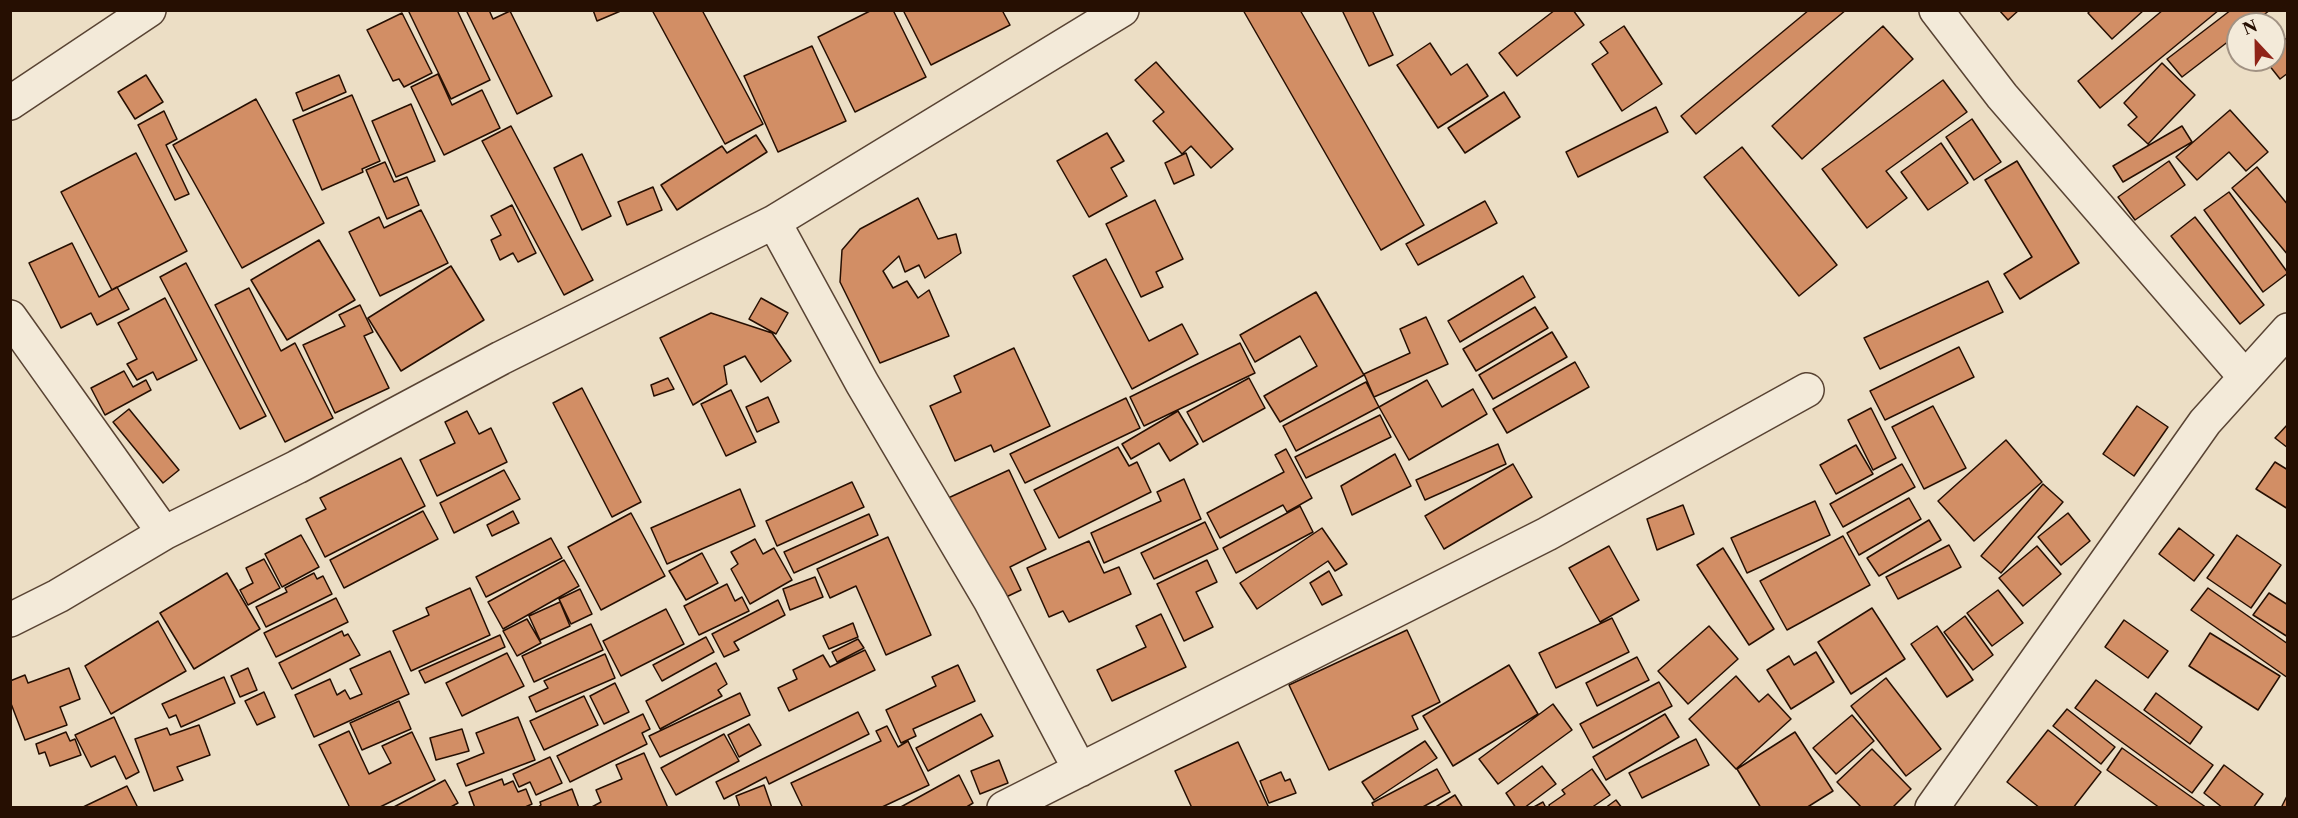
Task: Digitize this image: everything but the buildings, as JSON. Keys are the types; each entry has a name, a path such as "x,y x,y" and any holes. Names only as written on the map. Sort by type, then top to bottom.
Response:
{"street":[{"path":"10,103 149,10"},
{"path":"10,620 58,596 164,533 297,467 501,358 774,222 1122,10"},
{"path":"1936,10 2002,96 2245,377"},
{"path":"774,222 862,383 990,600 1080,770"},
{"path":"10,317 164,533"},
{"path":"1932,807 2198,431 2288,330"},
{"path":"1004,807 1547,534 1807,390"}]}
